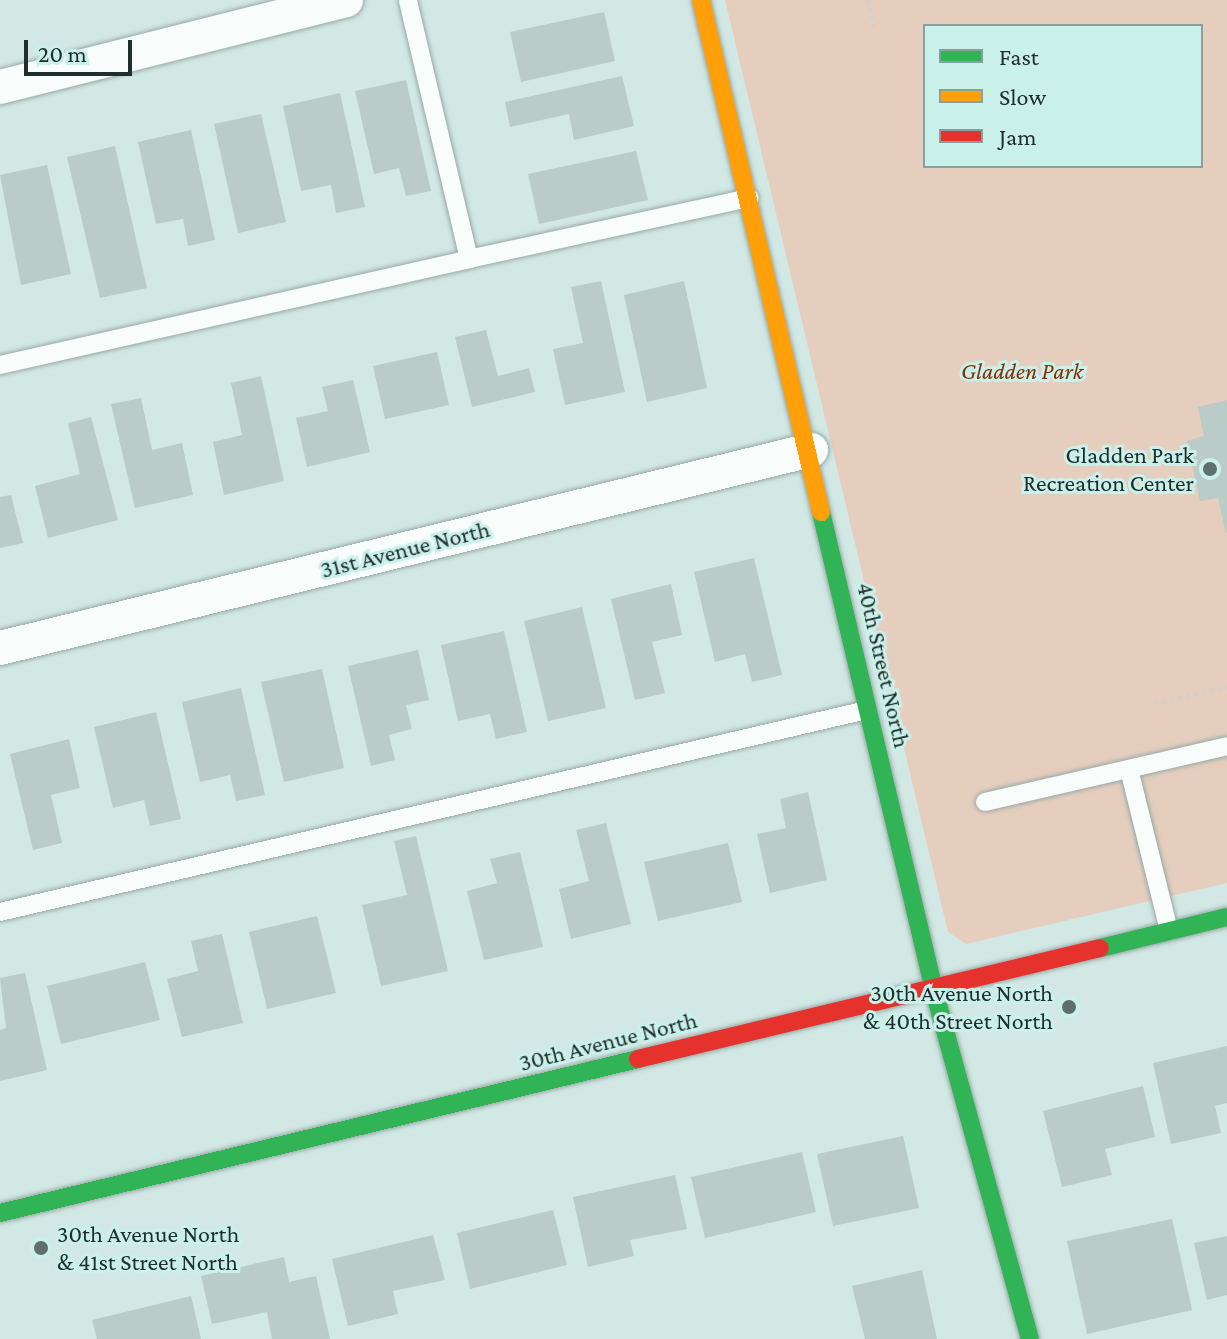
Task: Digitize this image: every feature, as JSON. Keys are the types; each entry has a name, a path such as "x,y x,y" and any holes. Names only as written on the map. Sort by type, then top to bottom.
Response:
{"street":[{"path":"0,87 346,0"},
{"name":"40th Street North","path":"701,0 811,450 933,987 1030,1339"},
{"name":"31st Avenue North","path":"0,648 811,450"},
{"name":"30th Avenue North","path":"0,1213 1227,917"}],"lane":[{"path":"408,0 469,259"},
{"path":"0,365 749,198"},
{"path":"0,912 870,709"},
{"path":"985,802 1227,746"},
{"path":"1129,769 1169,931"}],"path":[{"path":"868,0 874,26"},
{"path":"1156,703 1227,686"}],"green space":[{"name":"Gladden Park","path":"725,0 1227,0 1227,883 966,944 948,932"}],"building":[{"path":"604,12 615,61 521,82 510,32"},
{"path":"622,76 634,126 574,140 569,114 510,127 505,102"},
{"path":"406,80 431,191 406,196 399,168 374,174 355,91"},
{"path":"340,93 365,207 336,213 331,185 301,191 283,106"},
{"path":"261,114 286,222 238,233 214,124"},
{"path":"191,130 215,240 188,246 183,219 156,224 138,142"},
{"path":"115,146 147,288 100,298 67,157"},
{"path":"636,151 648,200 539,224 528,174"},
{"path":"47,165 71,274 21,285 0,175"},
{"path":"601,281 625,392 565,405 553,349 583,343 571,287"},
{"path":"684,281 707,388 647,402 624,295"},
{"path":"486,330 498,376 529,368 535,392 472,407 455,337"},
{"path":"437,352 449,405 385,419 373,366"},
{"path":"261,376 284,481 224,495 213,442 242,435 231,383"},
{"path":"353,380 370,452 307,467 296,418 328,411 322,387"},
{"path":"141,398 152,450 182,443 193,495 135,508 111,404"},
{"name":"Gladden Park Recreation Center","path":"1227,400 1226,533 1218,498 1200,501 1187,441 1204,436 1198,407"},
{"path":"91,417 118,520 48,538 35,486 80,474 68,423"},
{"path":"11,495 23,543 0,548 0,497"},
{"path":"754,558 782,675 752,682 745,654 715,662 694,572"},
{"path":"671,584 682,635 652,642 665,693 635,700 611,599"},
{"path":"582,607 606,708 548,721 524,621"},
{"path":"504,631 527,732 496,739 490,714 458,721 441,645"},
{"path":"418,650 429,700 406,705 412,729 389,735 395,760 371,766 348,666"},
{"path":"322,669 344,768 284,782 261,682"},
{"path":"241,688 265,795 236,801 230,775 200,782 182,702"},
{"path":"156,712 181,819 150,826 144,800 113,808 94,727"},
{"path":"69,739 80,788 51,795 62,843 33,850 10,754"},
{"path":"808,792 827,880 770,893 757,834 786,828 780,799"},
{"path":"606,823 631,924 571,939 559,889 589,881 576,830"},
{"path":"416,836 448,971 381,986 362,905 407,895 394,841"},
{"path":"728,843 742,902 658,921 644,862"},
{"path":"520,852 543,947 484,960 467,891 497,883 490,859"},
{"path":"317,916 336,993 267,1009 249,932"},
{"path":"222,934 243,1023 182,1037 167,979 198,971 191,941"},
{"path":"145,962 160,1020 61,1044 47,986"},
{"path":"25,973 47,1070 0,1081 0,1030 6,1028 0,978"},
{"path":"1227,1046 1227,1103 1215,1106 1221,1133 1171,1144 1153,1063"},
{"path":"1143,1086 1155,1137 1105,1149 1112,1175 1062,1187 1043,1111"},
{"path":"903,1136 919,1208 833,1226 817,1154"},
{"path":"802,1152 816,1212 705,1238 691,1177"},
{"path":"675,1175 687,1229 630,1240 634,1256 588,1267 573,1197"},
{"path":"553,1210 567,1265 470,1289 457,1233"},
{"path":"1172,1219 1192,1310 1087,1334 1067,1241"},
{"path":"433,1235 445,1280 393,1291 398,1314 348,1326 332,1259"},
{"path":"1227,1236 1227,1295 1207,1300 1194,1243"},
{"path":"284,1257 289,1282 316,1276 330,1339 272,1339 267,1312 212,1324 201,1276"},
{"path":"922,1270 937,1339 865,1339 852,1286"},
{"path":"191,1296 201,1339 97,1339 92,1320"}],"traffic: fast":[{"path":"821,512 933,987 1030,1339"},
{"path":"1100,948 1227,917"},
{"path":"0,1213 638,1059"}],"traffic: slow":[{"path":"701,0 821,512"}],"traffic: jam":[{"path":"638,1059 1100,948"}],"place":[{"name":"Gladden Park Recreation Center","path":"1210,469"},
{"name":"30th Avenue North & 40th Street North","path":"1069,1007"},
{"name":"30th Avenue North & 41st Street North","path":"41,1248"}]}
